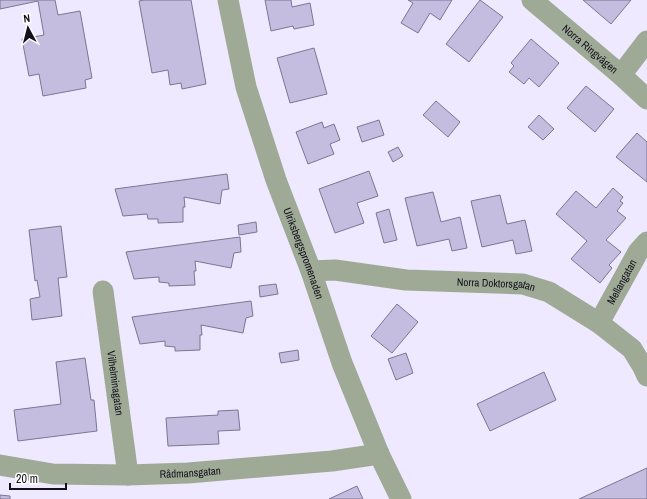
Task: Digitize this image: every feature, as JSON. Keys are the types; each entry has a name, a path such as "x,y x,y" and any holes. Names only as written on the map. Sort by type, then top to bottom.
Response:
{"street":[{"name":"Ulriksbergspromenaden","path":"228,0 246,87 276,180 311,271 342,363 379,454 401,499"},
{"name":"Norra Ringvägen","path":"532,0 621,75 647,99"},
{"path":"621,75 647,41"},
{"name":"Mellangatan","path":"600,323 638,252 647,242"},
{"name":"Norra Doktorsgatan","path":"311,271 335,270 406,280 524,284 549,292 600,323 632,349 643,366 647,376"},
{"name":"Vilhelminagatan","path":"103,291 128,475"},
{"name":"Rådmansgatan","path":"0,465 53,474 128,475 188,473 332,461 379,454"}],"building":[{"path":"0,0 55,0 58,15 80,11 92,78 85,80 86,88 43,96 39,74 29,76 22,39 44,35 38,1 0,9"},
{"path":"191,0 206,84 182,89 181,83 170,85 168,70 152,73 139,1"},
{"path":"265,0 291,0 292,7 310,3 314,25 294,29 293,26 271,31"},
{"path":"408,0 452,0 440,20 430,13 418,33 401,23 413,3"},
{"path":"480,0 503,17 469,62 446,44"},
{"path":"583,0 631,0 611,24"},
{"path":"531,39 559,63 539,87 529,78 524,84 509,72 514,66 511,63"},
{"path":"314,48 327,94 290,103 277,58"},
{"path":"586,86 614,109 595,132 567,108"},
{"path":"436,101 460,122 448,137 423,115"},
{"path":"539,115 554,129 543,140 528,127"},
{"path":"379,120 384,135 362,142 357,127"},
{"path":"322,122 324,128 334,124 340,140 330,144 334,154 308,164 296,132"},
{"path":"637,133 647,142 647,182 616,157"},
{"path":"398,147 403,156 393,162 388,152"},
{"path":"369,171 378,196 357,203 364,223 335,233 319,189"},
{"path":"227,174 229,189 222,190 220,204 184,197 185,207 183,207 183,222 158,223 158,219 148,219 147,214 123,216 115,189"},
{"path":"613,188 623,197 620,201 623,203 617,211 626,218 606,240 621,252 609,265 612,268 600,283 571,259 587,241 556,214 576,191 596,208"},
{"path":"433,192 441,222 460,217 467,248 452,251 449,239 417,246 405,198"},
{"path":"500,195 507,224 525,220 532,251 516,254 513,240 482,247 471,201"},
{"path":"389,209 397,240 384,243 376,213"},
{"path":"256,222 257,232 239,235 238,225"},
{"path":"61,226 67,277 58,278 62,316 32,320 30,299 40,297 37,280 35,281 29,230"},
{"path":"240,237 241,252 234,253 231,268 195,261 195,285 169,286 169,283 159,282 159,277 134,279 126,252"},
{"path":"276,284 278,294 260,297 259,286"},
{"path":"251,301 253,316 246,318 243,333 201,325 202,335 200,335 200,350 175,351 175,347 165,346 165,341 140,344 132,317"},
{"path":"397,304 418,322 392,353 371,336"},
{"path":"298,350 299,360 281,363 279,353"},
{"path":"406,353 413,373 396,380 388,359"},
{"path":"85,358 91,400 94,400 97,431 18,441 14,410 61,404 56,362"},
{"path":"544,372 556,400 490,431 477,404"},
{"path":"238,410 240,430 218,431 219,444 168,446 166,418 218,415 218,411"},
{"path":"647,468 647,499 579,499"},
{"path":"357,486 363,499 329,499"},
{"path":"0,495 10,496 10,499 0,499"}]}
